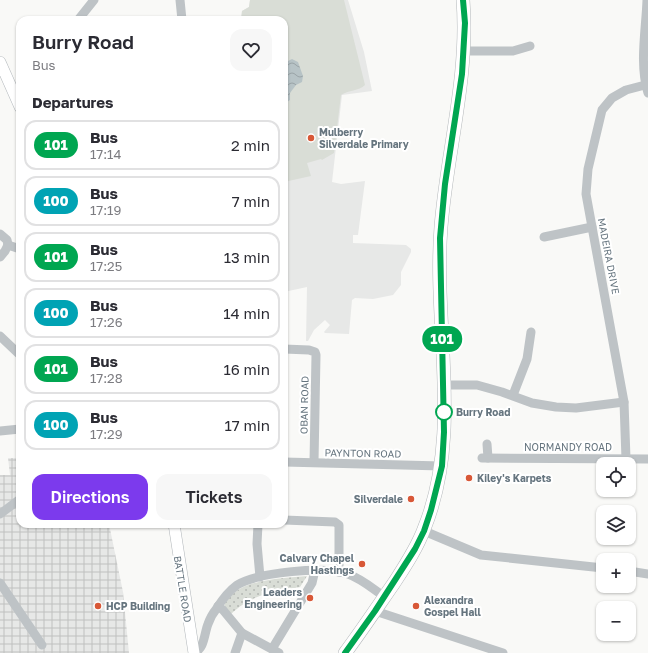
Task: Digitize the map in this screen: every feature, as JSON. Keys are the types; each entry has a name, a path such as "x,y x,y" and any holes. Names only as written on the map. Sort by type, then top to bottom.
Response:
{"highway":[{"path":"345,653 385,597 405,566 424,531 442,466 444,449 444,385 440,238 445,184 461,82 464,51 465,23 463,0"}],"main road":[{"path":"0,62 16,95"},
{"name":"BATTLE ROAD","path":"175,528 194,653"}],"street":[{"path":"81,16 94,0"},
{"path":"180,0 182,16"},
{"path":"647,0 643,60 647,89"},
{"path":"464,51 513,51 530,46"},
{"name":"MADEIRA DRIVE","path":"626,457 624,402 586,194 588,169 602,110 612,98 626,90 647,89"},
{"path":"544,237 592,227"},
{"path":"0,234 7,240 8,245 0,257"},
{"path":"8,245 16,248"},
{"path":"513,395 527,359 530,332"},
{"path":"0,336 16,351"},
{"name":"OBAN ROAD","path":"288,349 312,350 316,355 314,462"},
{"path":"444,385 477,385 513,395 532,403 556,407 576,408 624,402"},
{"path":"0,431 16,429"},
{"name":"NORMANDY ROAD","path":"487,444 485,458 596,459"},
{"name":"NORMANDY ROAD","path":"636,459 648,459"},
{"name":"PAYNTON ROAD","path":"288,462 442,466"},
{"path":"0,514 16,502"},
{"path":"288,520 335,522 339,525 339,572"},
{"path":"258,528 257,544 260,577"},
{"path":"424,531 481,555 596,567"},
{"path":"218,606 242,633 275,651 310,586 315,570"},
{"path":"194,653 199,651 202,647 208,623 227,594 236,586 251,579 315,570 339,572 363,582 385,597"},
{"path":"636,573 648,574"},
{"path":"0,583 42,644"},
{"path":"375,611 503,653"},
{"path":"235,653 242,633"}],"shaded area":[{"name":"Mulberry Silverdale Primary","path":"250,0 348,0 364,52 372,91 342,95 332,182 341,184 365,181 358,235 353,235 353,243 406,245 411,249 411,252 401,272 401,285 393,295 373,299 355,298 352,300 349,334 325,333 324,332 330,325 325,320 314,330 308,341 306,341 307,287 288,291 288,16 241,16 242,11 249,7"},
{"path":"250,0 344,0 365,85 341,95 334,153 322,160 307,163 311,176 288,181 288,16 241,16 242,11 249,7"},
{"path":"8,458 16,458 16,528 110,528 123,592 129,653 0,653 0,475 10,475"},
{"path":"307,576 300,587 271,592 255,598 239,607 231,614 225,607 225,603 234,593 250,584"}],"water":[{"path":"292,59 298,62 303,76 302,82 296,85 290,93 290,100 288,101 288,61"}],"bus line":[{"name":"101","path":"345,653 375,611 415,549 424,531 431,510 442,466 444,449 444,385 440,284 440,238 445,184 462,74 465,23 463,0"}],"place":[{"name":"Mulberry Silverdale Primary","path":"311,138"},
{"name":"Burry Road","path":"444,412"},
{"name":"Kiley's Karpets","path":"469,478"},
{"name":"Silverdale","path":"411,499"},
{"name":"Calvary Chapel Hastings","path":"362,564"},
{"name":"Leaders Engineering","path":"310,598"},
{"name":"HCP Building","path":"98,606"},
{"name":"Alexandra Gospel Hall","path":"416,606"}]}
